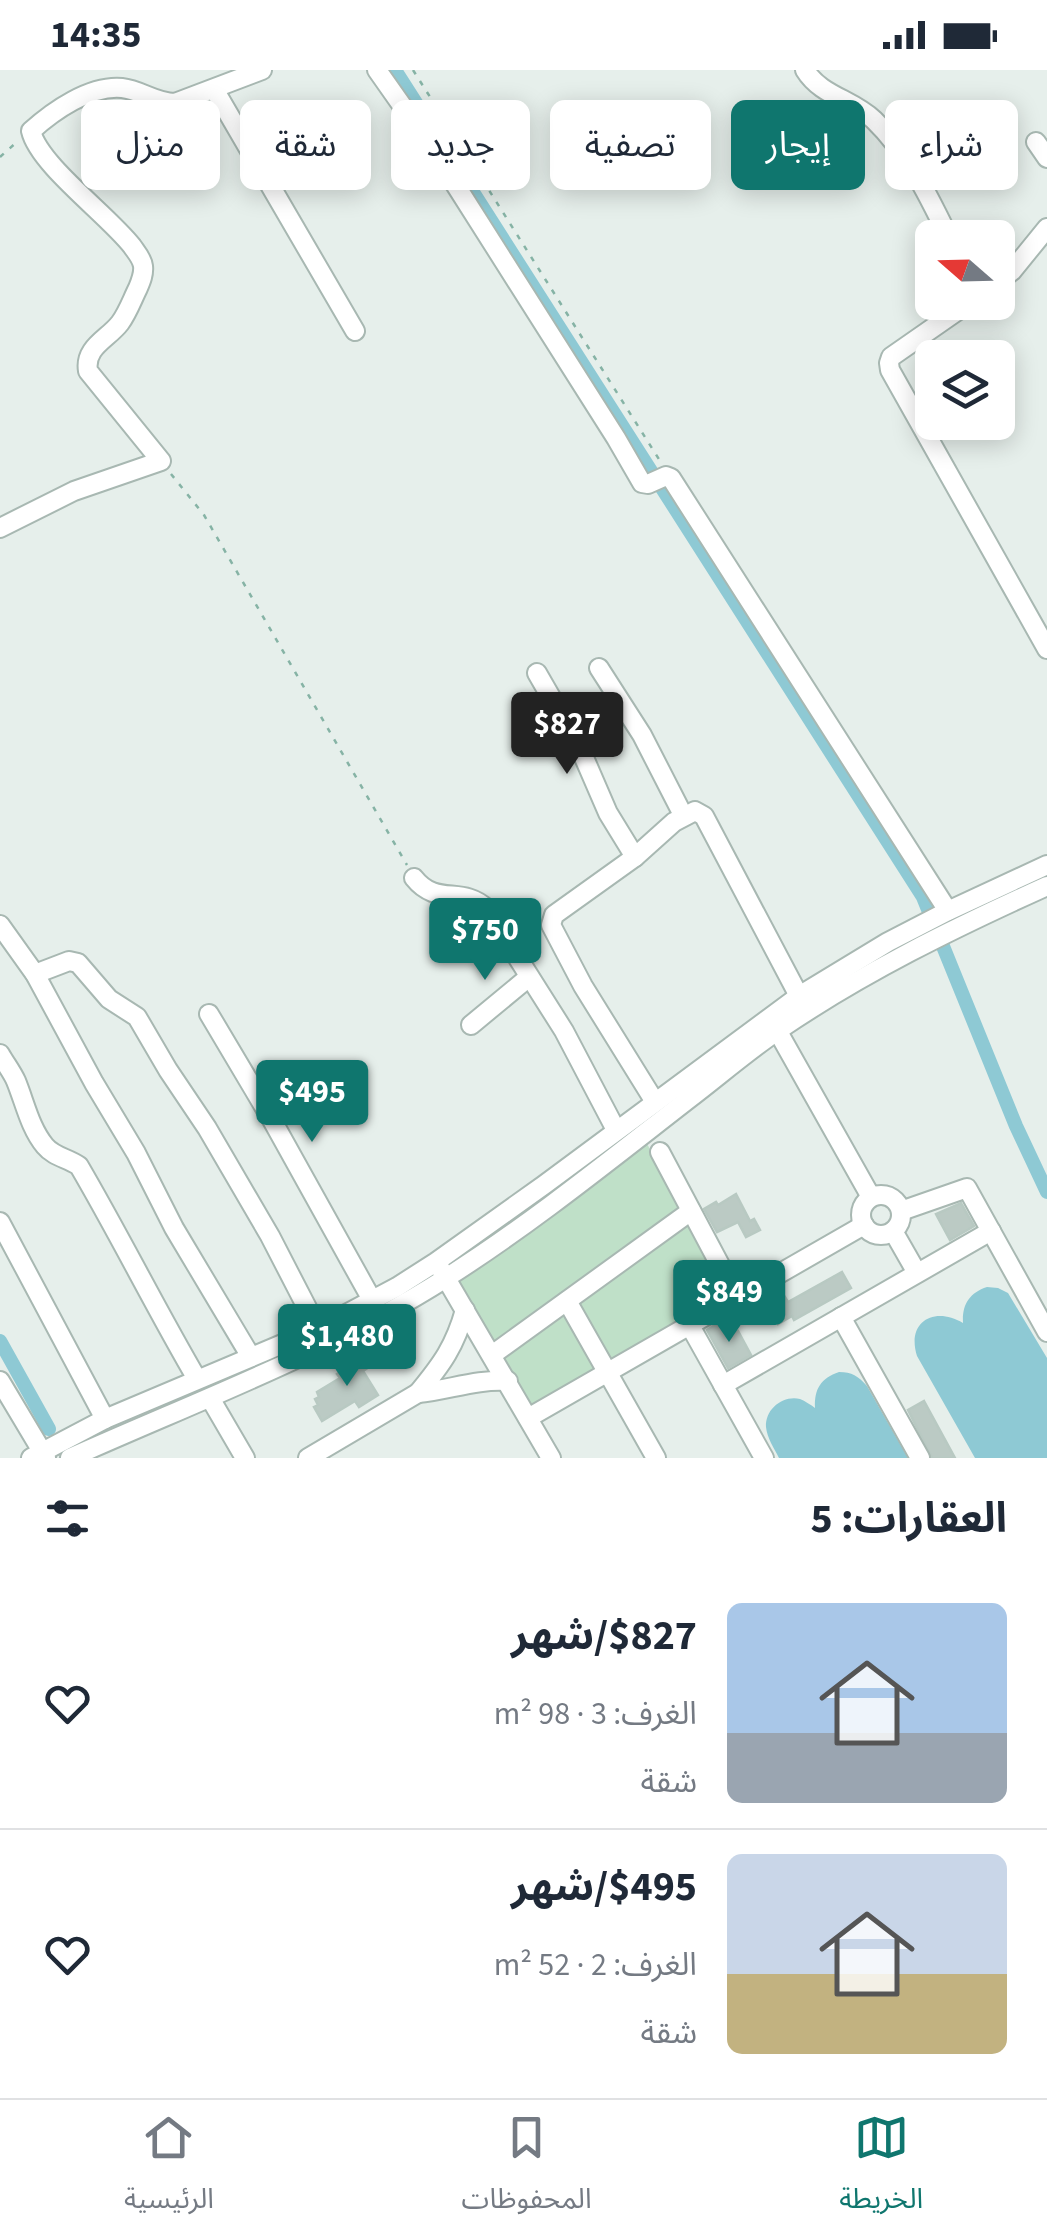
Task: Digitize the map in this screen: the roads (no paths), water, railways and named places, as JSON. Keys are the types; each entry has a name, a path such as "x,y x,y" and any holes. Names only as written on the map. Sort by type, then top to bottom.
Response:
{"street":[{"path":"0,528 74,491 161,461 86,364 89,354 119,325 144,267 120,231 37,146 31,131 63,105 111,89 128,89 162,103 175,103 262,70"},
{"path":"377,70 434,151 642,482 661,480 948,911"},
{"path":"805,70 813,82 861,110 894,140 908,158 940,220"},
{"path":"214,89 354,330"},
{"path":"1015,266 1047,228"},
{"path":"944,320 891,357 890,370 1047,649"},
{"path":"599,668 642,735 684,815"},
{"path":"537,673 634,857"},
{"path":"655,1102 583,986 551,925 554,915 684,815 694,811 704,816 798,996"},
{"path":"70,1458 324,1346 441,1270 529,1221 774,1024 798,996 888,942 1047,865"},
{"path":"414,878 425,890 468,897 486,909 564,1031 616,1130"},
{"path":"0,1381 40,1456 105,1419 318,1328 441,1270 616,1130 774,1024 915,948 1047,886"},
{"path":"0,926 36,974 174,1228 250,1358"},
{"path":"36,974 69,962 78,963 109,999 138,1017 252,1205 318,1328"},
{"path":"471,1025 530,977"},
{"path":"209,1014 372,1300"},
{"path":"774,1024 871,1197"},
{"path":"0,1054 46,1147 79,1166 197,1379"},
{"path":"660,1152 737,1297"},
{"path":"901,1211 967,1188 1047,1332"},
{"path":"871,1197 893,1198 901,1211 894,1231 877,1234 864,1225 862,1210 871,1197"},
{"path":"492,1355 691,1211"},
{"path":"0,1222 105,1419"},
{"path":"528,1418 864,1225"},
{"path":"894,1231 918,1273"},
{"path":"723,1385 990,1231"},
{"path":"441,1270 550,1458"},
{"path":"567,1301 656,1458"},
{"path":"312,1457 418,1393 448,1354 465,1310"},
{"path":"841,1317 920,1458"},
{"path":"689,1324 764,1458"},
{"path":"418,1393 472,1382 508,1381"},
{"path":"210,1398 245,1458"}],"water":[{"path":"987,1287 1008,1293 1047,1358 1047,1458 975,1458 917,1356 916,1334 925,1320 942,1316 963,1323 968,1300"},
{"path":"839,1372 854,1375 867,1386 908,1458 779,1458 766,1427 772,1409 794,1398 815,1408 820,1385"}],"waterway":[{"path":"395,70 923,897 1016,1126 1047,1192"},
{"path":"0,1341 49,1429"}]}
